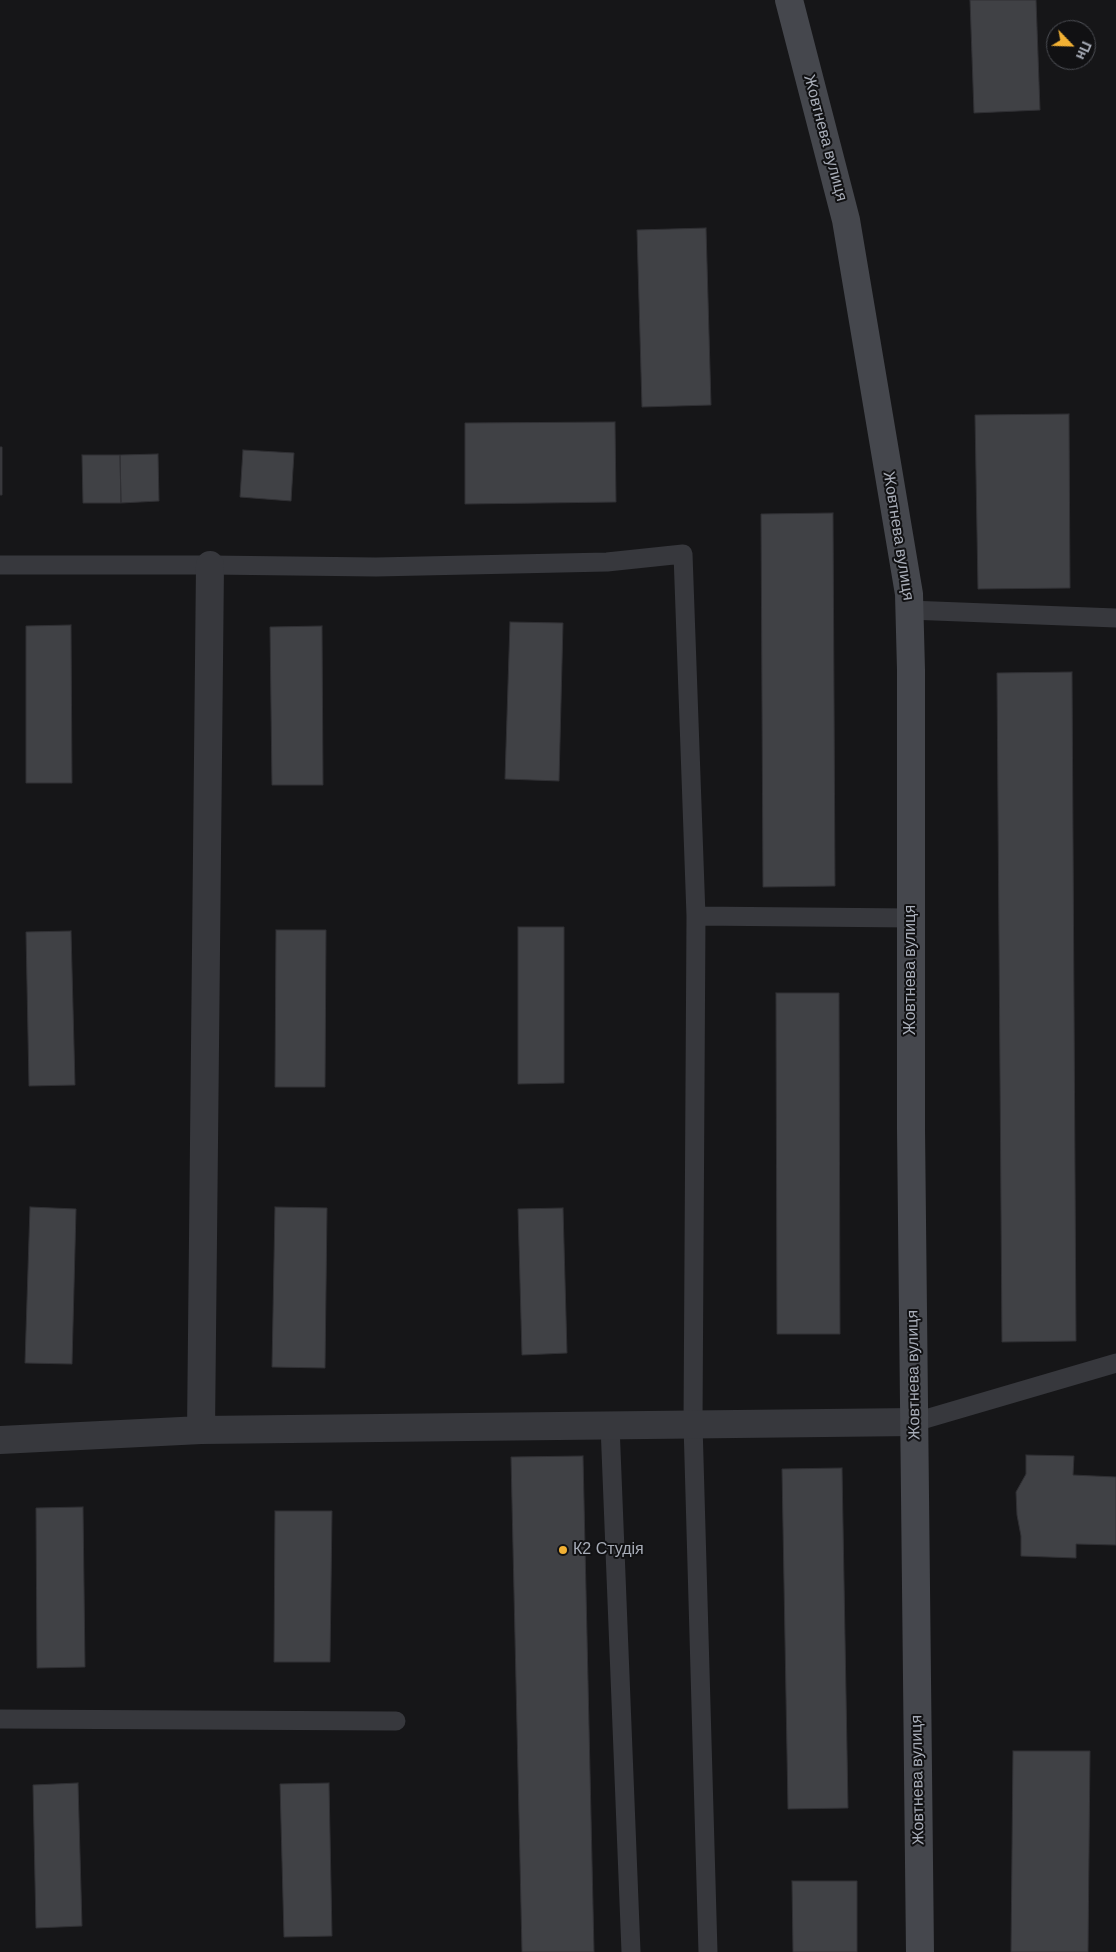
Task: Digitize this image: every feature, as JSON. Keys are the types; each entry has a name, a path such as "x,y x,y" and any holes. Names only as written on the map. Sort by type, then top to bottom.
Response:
{"main road":[{"name":"Жовтнева вулиця","path":"789,0 846,220 909,594 911,670 914,1422 920,1952"}],"street":[{"path":"201,1430 210,565"},
{"path":"0,1440 201,1430 914,1422"}],"lane":[{"path":"0,565 386,567 607,562 683,554 696,916 693,1424 708,1952"},
{"path":"909,610 1116,618"},
{"path":"696,916 911,918"},
{"path":"914,1422 1116,1363"},
{"path":"610,1425 631,1952"},
{"path":"0,1719 396,1721"}],"building":[{"path":"970,0 1036,0 1040,110 974,113"},
{"path":"706,228 711,405 642,407 637,230"},
{"path":"1069,414 1070,588 978,589 975,415"},
{"path":"615,422 616,502 465,504 465,423"},
{"path":"0,447 2,447 2,495 0,495"},
{"path":"243,450 294,453 291,501 240,497"},
{"path":"158,454 159,501 121,503 120,455"},
{"path":"82,455 120,455 121,503 83,503"},
{"path":"833,513 835,886 763,887 761,514"},
{"path":"510,622 563,623 559,781 505,779"},
{"path":"71,625 72,783 26,783 26,626"},
{"path":"322,626 323,785 272,785 270,627"},
{"path":"1072,672 1076,1341 1002,1342 997,673"},
{"path":"518,927 564,927 564,1083 518,1084"},
{"path":"276,930 326,930 325,1087 275,1087"},
{"path":"71,931 75,1085 29,1086 26,932"},
{"path":"776,993 839,993 840,1334 777,1334"},
{"path":"30,1207 76,1209 72,1364 25,1363"},
{"path":"275,1207 327,1208 325,1368 272,1367"},
{"path":"563,1208 567,1353 522,1355 518,1209"},
{"path":"1026,1455 1074,1456 1073,1475 1116,1477 1116,1545 1076,1544 1076,1558 1021,1556 1021,1536 1017,1515 1016,1492 1026,1474"},
{"path":"583,1456 594,1952 522,1952 511,1457"},
{"path":"842,1468 848,1808 788,1809 782,1469"},
{"path":"83,1507 85,1667 37,1668 36,1508"},
{"path":"275,1511 332,1511 330,1662 274,1662"},
{"path":"1013,1751 1090,1751 1088,1952 1011,1952"},
{"path":"78,1783 82,1926 36,1928 33,1785"},
{"path":"329,1783 332,1936 284,1937 280,1784"},
{"path":"792,1881 857,1881 857,1952 793,1952"}],"place":[{"name":"К2 Студiя","path":"563,1550"}]}
